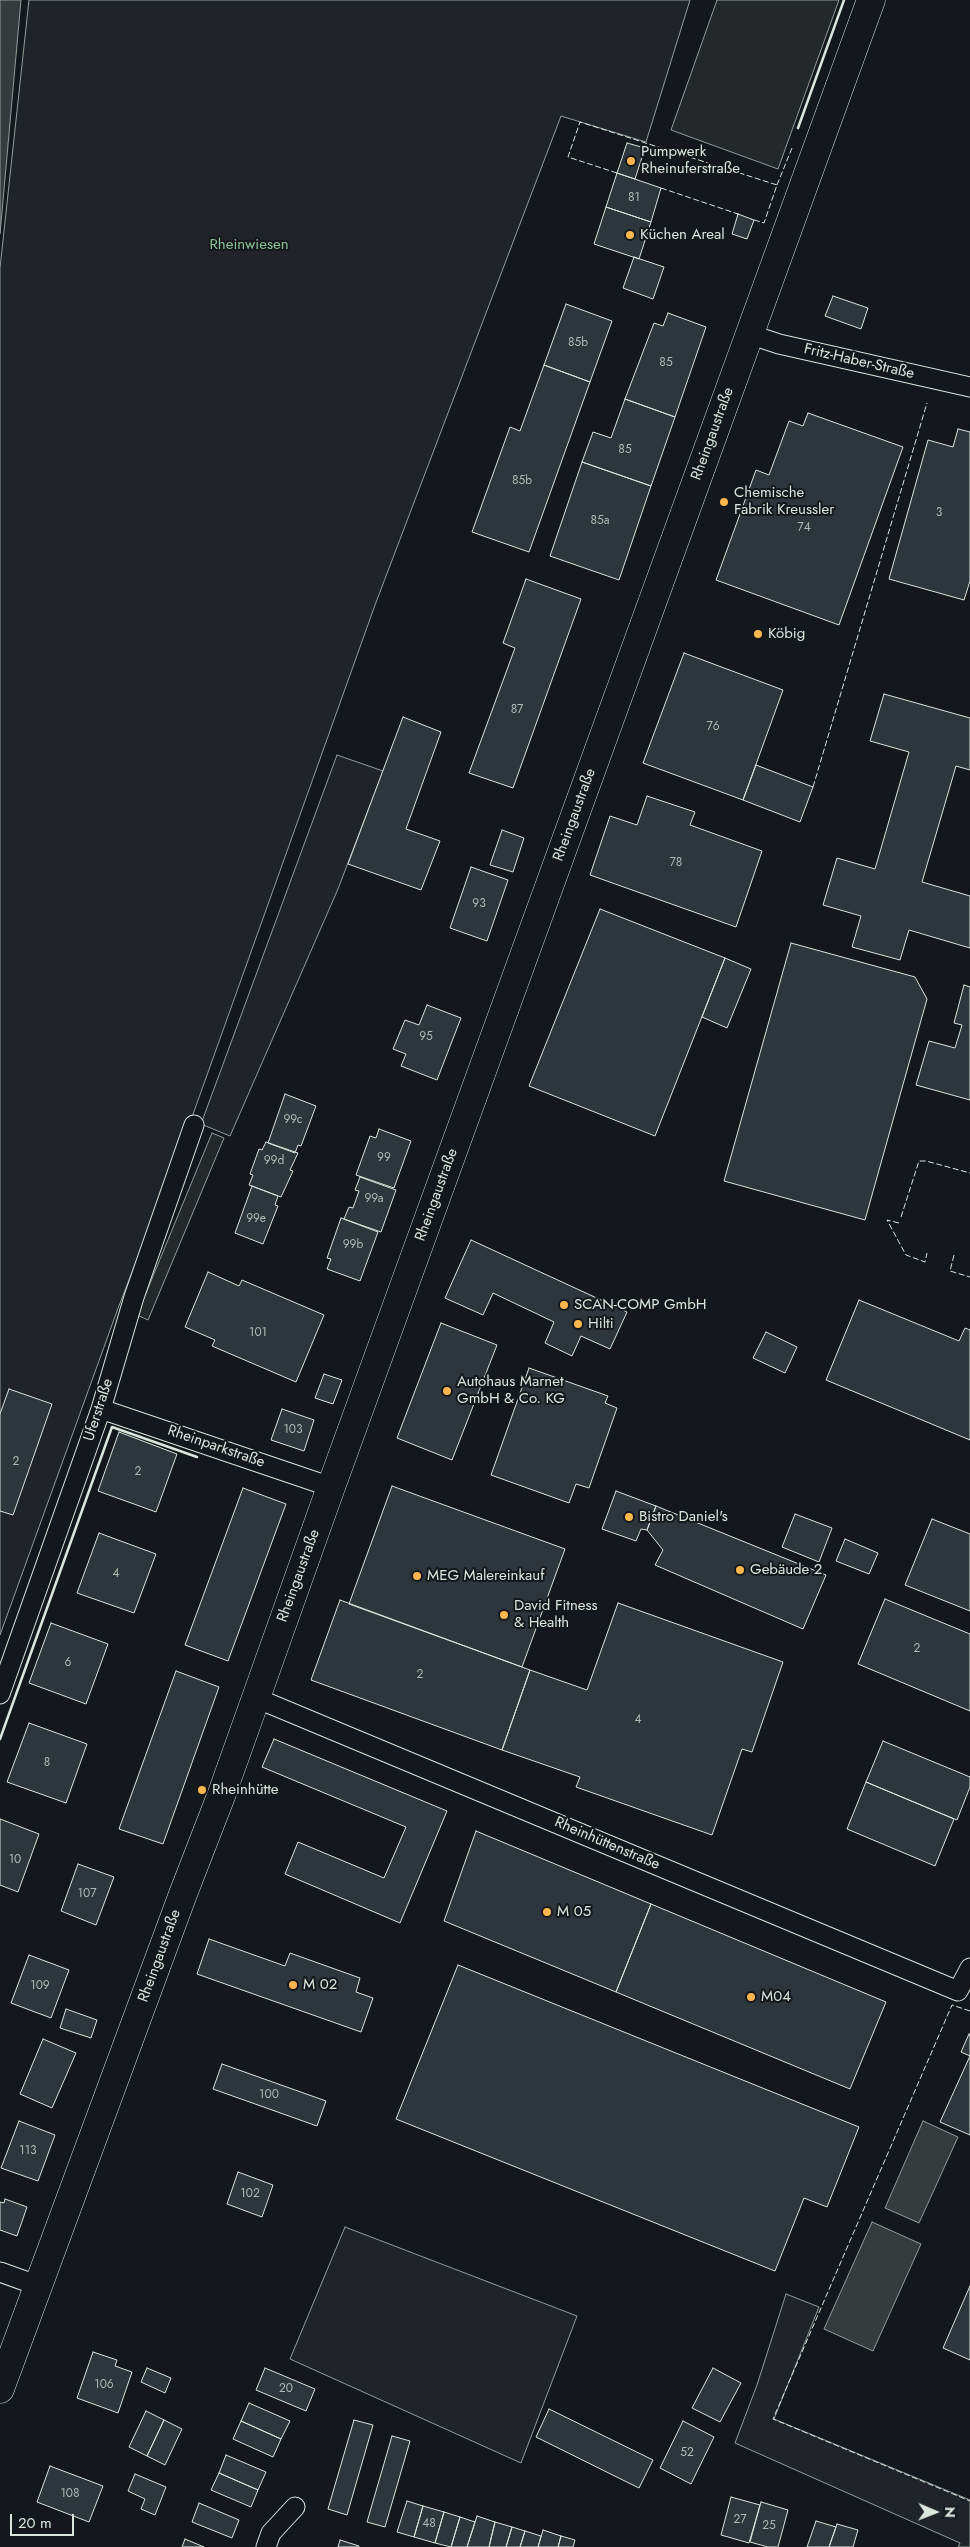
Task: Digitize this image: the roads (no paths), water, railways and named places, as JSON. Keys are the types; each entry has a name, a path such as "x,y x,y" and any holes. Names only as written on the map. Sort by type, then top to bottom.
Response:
{"street":[{"name":"Rheingaustraße","path":"0,2389 256,1698 330,1487 871,0"},
{"name":"Fritz-Haber-Straße","path":"749,334 779,344 970,387"},
{"name":"Uferstraße","path":"0,1694 100,1408 134,1297 194,1125"},
{"name":"Rheinparkstraße","path":"100,1408 330,1487"},
{"name":"Rheinhüttenstraße","path":"256,1698 958,1991 970,1968"},
{"path":"0,2272 39,2286"},
{"path":"266,2547 271,2533 295,2507"}],"place":[{"name":"Pumpwerk Rheinuferstraße","path":"631,161"},
{"name":"Küchen Areal","path":"630,235"},
{"name":"Chemische Fabrik Kreussler","path":"724,502"},
{"name":"Köbig","path":"758,634"},
{"name":"SCAN-COMP GmbH","path":"564,1305"},
{"name":"Hilti","path":"578,1324"},
{"name":"Autohaus Marnet GmbH & Co. KG","path":"447,1391"},
{"name":"Bistro Daniel's","path":"629,1517"},
{"name":"Gebäude 2","path":"740,1570"},
{"name":"MEG Malereinkauf","path":"417,1576"},
{"name":"David Fitness & Health","path":"504,1615"},
{"name":"Rheinhütte","path":"202,1790"},
{"name":"M 05","path":"547,1912"},
{"name":"M 02","path":"293,1985"},
{"name":"M04","path":"751,1997"}],"park label":[{"name":"Rheinwiesen","path":"249,245"}]}
